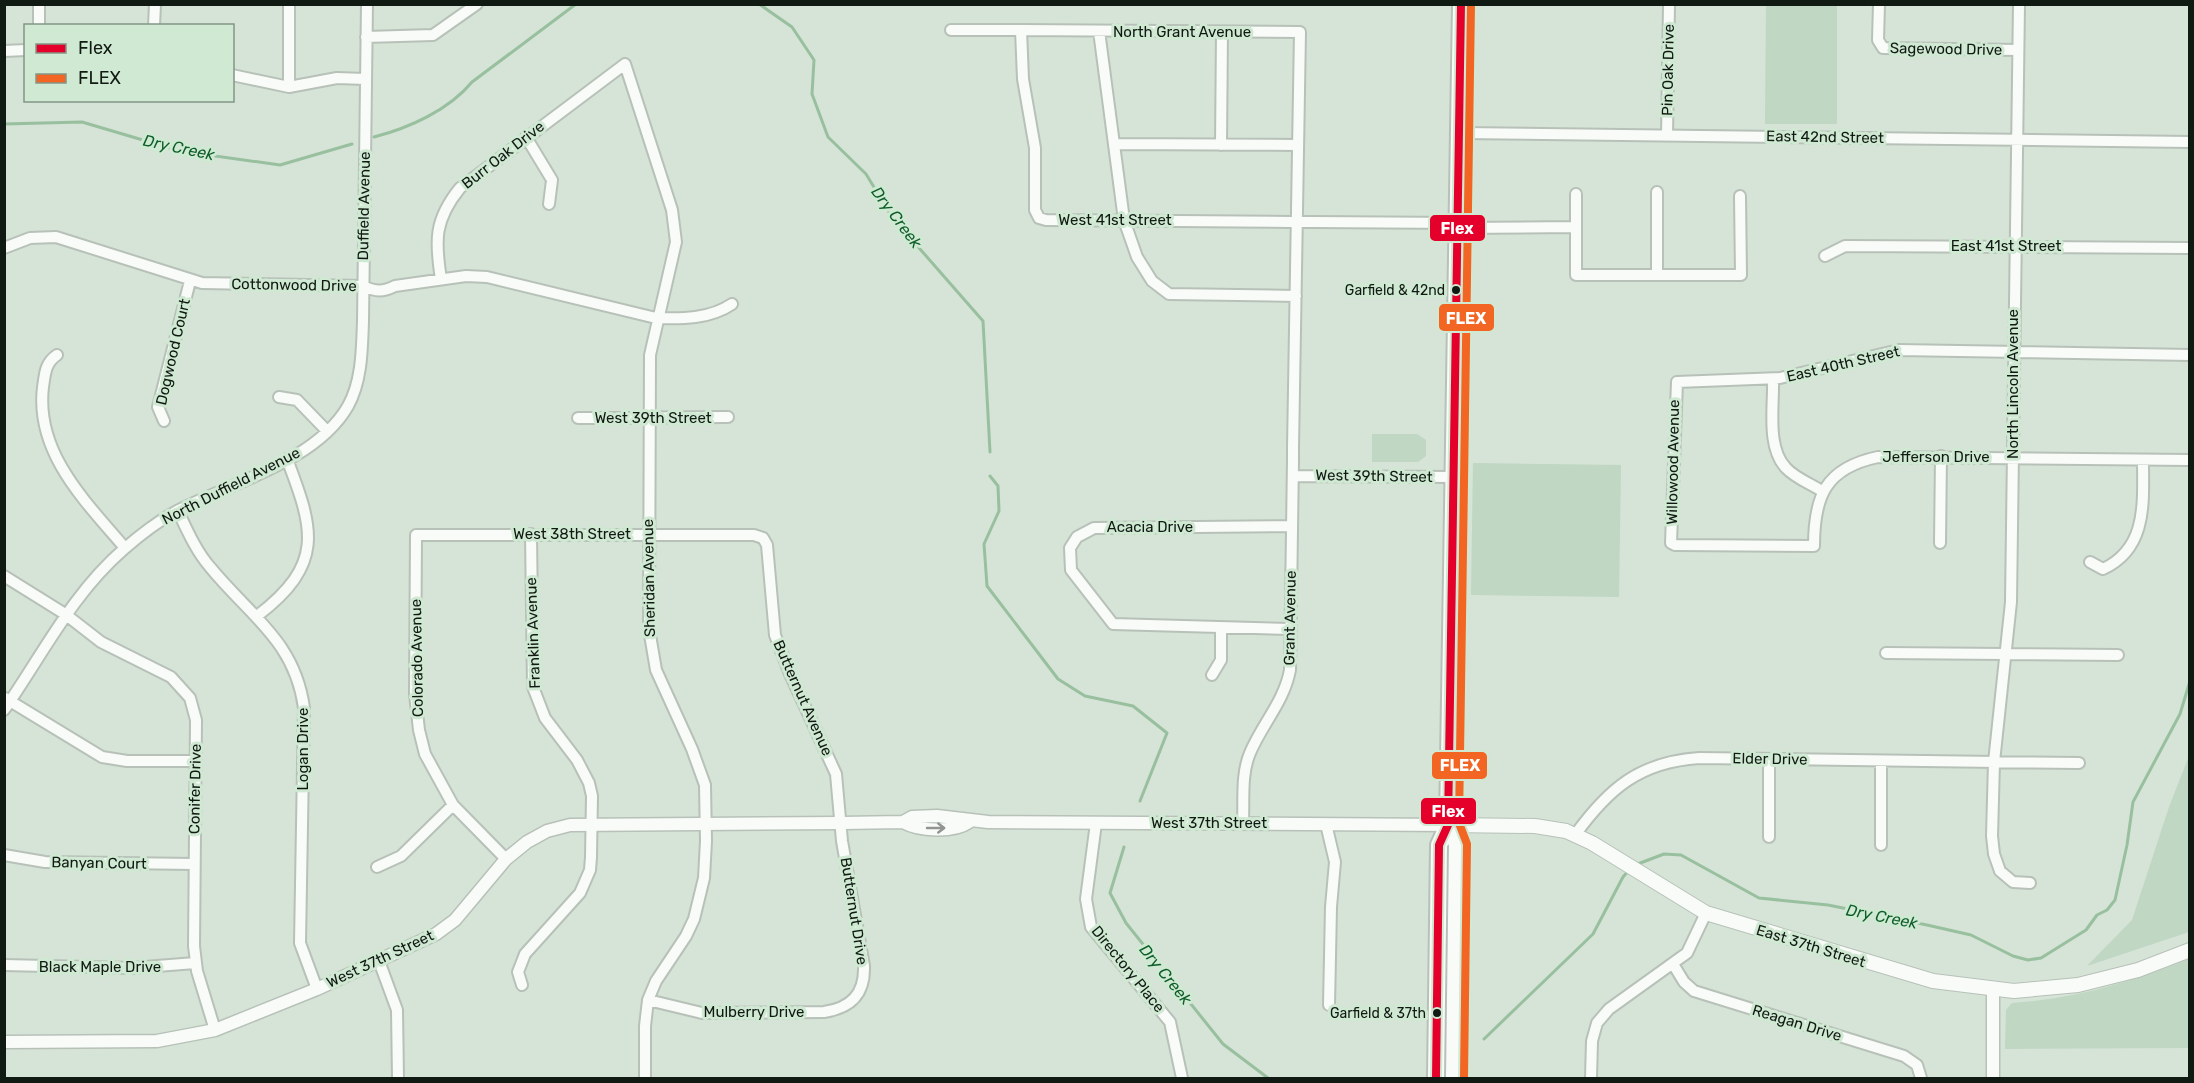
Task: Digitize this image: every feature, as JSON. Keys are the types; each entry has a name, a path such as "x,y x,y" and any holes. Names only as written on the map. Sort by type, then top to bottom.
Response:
{"highway":[{"path":"1436,1078 1439,845 1448,825 1461,133 1461,4"},
{"path":"1448,825 1457,844 1455,1078"}],"main road":[{"name":"East 37th Street","path":"1448,825 1535,826 1575,835 1706,913 1910,975 1992,990 2014,991 2078,985 2138,970 2190,950"}],"street":[{"path":"39,4 39,24"},
{"path":"154,24 155,4"},
{"path":"289,4 289,87"},
{"path":"234,75 289,87 337,78 365,79 367,4"},
{"name":"Pin Oak Drive","path":"1667,136 1670,4"},
{"name":"Sagewood Drive","path":"1879,4 1878,40 1883,48 2018,50"},
{"name":"North Lincoln Avenue","path":"2019,4 2019,139 2014,245 2011,602 1994,762 1994,855 2006,877 2013,882 2030,883"},
{"path":"366,37 433,35 474,6"},
{"path":"951,30 1099,31"},
{"name":"West 41st Street","path":"1021,30 1023,79 1035,147 1035,210 1039,218 1575,227"},
{"name":"North Grant Avenue","path":"1293,476 1296,296 1298,145 1300,32 1099,31 1124,220 1137,257 1152,281 1169,294 1296,296"},
{"path":"1221,145 1222,32"},
{"path":"4,51 24,50"},
{"name":"Burr Oak Drive","path":"441,279 436,234 448,205 468,181 625,64"},
{"name":"Sheridan Avenue","path":"625,64 676,225 676,242 656,318 650,355 648,417 650,642 667,697 705,785 706,823 704,878 694,919 686,936 656,981 648,1000 645,1026 645,1078"},
{"name":"Duffield Avenue","path":"327,431 348,405 358,376 363,331 365,79"},
{"name":"East 42nd Street","path":"1461,133 2190,142"},
{"path":"526,137 552,180 549,204"},
{"path":"1114,144 1298,145"},
{"path":"1657,192 1658,275"},
{"path":"1576,194 1576,275 1741,275 1740,196"},
{"name":"Cottonwood Drive","path":"4,248 30,238 56,237 190,281 363,286 375,291 385,291 395,286 441,279 466,276 487,277 656,318 683,319 720,312 732,304"},
{"name":"East 41st Street","path":"1825,256 1845,246 2014,245 2190,248"},
{"name":"Dogwood Court","path":"164,421 158,407 190,281"},
{"name":"East 40th Street","path":"1677,382 1773,379 1899,350 2190,355"},
{"path":"57,355 50,360 45,369 42,398 46,432 62,470 125,548"},
{"path":"1773,379 1774,444 1779,458 1792,473 1822,491"},
{"name":"Willowood Avenue","path":"1677,382 1671,543 1675,545 1814,546 1814,518 1822,491"},
{"path":"279,397 297,400 327,431"},
{"name":"West 39th Street","path":"578,418 728,417"},
{"name":"North Duffield Avenue","path":"6,703 78,596 125,548 178,511 287,459 327,431"},
{"name":"Jefferson Drive","path":"1822,491 1842,471 1865,459 1893,456 2190,460"},
{"path":"1940,543 1941,456"},
{"path":"257,616 286,592 295,578 306,550 308,522 287,459"},
{"path":"2090,562 2103,569 2122,558 2134,542 2142,518 2143,460"},
{"name":"West 39th Street","path":"1293,476 1454,477"},
{"name":"Grant Avenue","path":"1244,822 1244,780 1249,755 1287,684 1293,476"},
{"name":"Logan Drive","path":"178,511 210,567 257,616 287,653 302,694 300,942 316,989"},
{"name":"Acacia Drive","path":"1290,629 1113,624 1073,574 1069,556 1073,542 1088,530 1102,527 1292,526"},
{"name":"Franklin Avenue","path":"522,985 518,972 525,954 570,907 585,882 591,857 592,796 584,772 545,718 533,687 531,534"},
{"name":"West 38th Street","path":"417,535 648,534 754,535 763,538"},
{"name":"Colorado Avenue","path":"417,535 415,694 419,730 432,770 453,805 506,859"},
{"name":"Butternut Avenue","path":"763,538 767,545 776,635 790,674 836,774 842,823"},
{"name":"Conifer Drive","path":"4,576 65,614 114,650 171,677 187,692 195,711 195,963 215,1030"},
{"path":"1212,675 1221,660 1221,628"},
{"path":"1887,653 2118,655"},
{"path":"6,703 102,757 127,761 196,761"},
{"name":"Elder Drive","path":"1575,835 1592,812 1613,790 1653,765 1699,758 2079,764"},
{"path":"1768,837 1769,759"},
{"path":"1881,761 1881,845"},
{"path":"377,867 401,856 453,805"},
{"name":"West 37th Street","path":"4,1042 157,1041 215,1030 379,961 448,926 472,902 506,859 527,842 548,831 591,823 903,822 912,827 938,828 962,826 969,822 1448,825"},
{"name":"Butternut Drive","path":"842,823 864,966 861,1002"},
{"name":"Directory Place","path":"1096,823 1086,899 1091,927 1170,1022 1182,1078"},
{"path":"1326,824 1335,862 1331,907 1329,1005"},
{"name":"Banyan Court","path":"4,855 45,862 194,864"},
{"path":"1591,1078 1594,1028 1600,1018 1673,964 1692,946 1706,913"},
{"path":"379,961 397,1010 398,1078"},
{"name":"Black Maple Drive","path":"4,966 132,968 195,963"},
{"name":"Reagan Drive","path":"1673,964 1684,982 1694,991 1904,1056 1917,1065 1921,1078"},
{"path":"1992,990 1993,1078"},
{"name":"Mulberry Drive","path":"648,1000 702,1013 814,1013 835,1011 861,1002"}],"green space":[{"path":"1766,5 1837,5 1837,124 1765,124"},
{"path":"1372,434 1417,434 1426,440 1426,456 1418,462 1372,462"},
{"path":"1473,463 1621,465 1619,597 1471,595"},
{"path":"2189,756 2189,932 2087,966 2132,920 2169,807"},
{"path":"2189,959 2189,1048 2005,1049 2006,1010 2012,1003 2058,998 2102,988"}],"waterway":[{"name":"Dry Creek","path":"374,137 401,129 428,117 452,101 472,82 576,4"},
{"name":"Dry Creek","path":"759,4 792,27 814,60 812,94 828,137 866,174 892,217 983,321 990,452"},
{"name":"Dry Creek","path":"4,124 82,122 180,151 280,165 352,144"},
{"name":"Dry Creek","path":"990,476 998,486 999,511 984,544 987,586 1058,679 1085,696 1133,706 1167,733 1140,801"},
{"name":"Dry Creek","path":"1635,865 1664,854 1681,855 1759,898 1828,905 1927,925 1971,935 2013,956 2028,960 2041,958 2086,930 2097,915 2107,910 2115,900 2127,845 2133,802 2180,714 2190,681"},
{"name":"Dry Creek","path":"1124,847 1110,893 1126,923 1223,1044 1268,1078"},
{"name":"Dry Creek","path":"1484,1039 1593,934 1623,877 1630,869"}],"transit line":[{"name":"Flex","path":"1436,1078 1439,845 1448,825 1461,4"},
{"name":"FLEX","path":"1464,1078 1467,844 1459,823 1471,4"}],"place":[{"name":"Garfield & 42nd","path":"1456,290"},
{"name":"Garfield & 37th","path":"1437,1013"}]}
